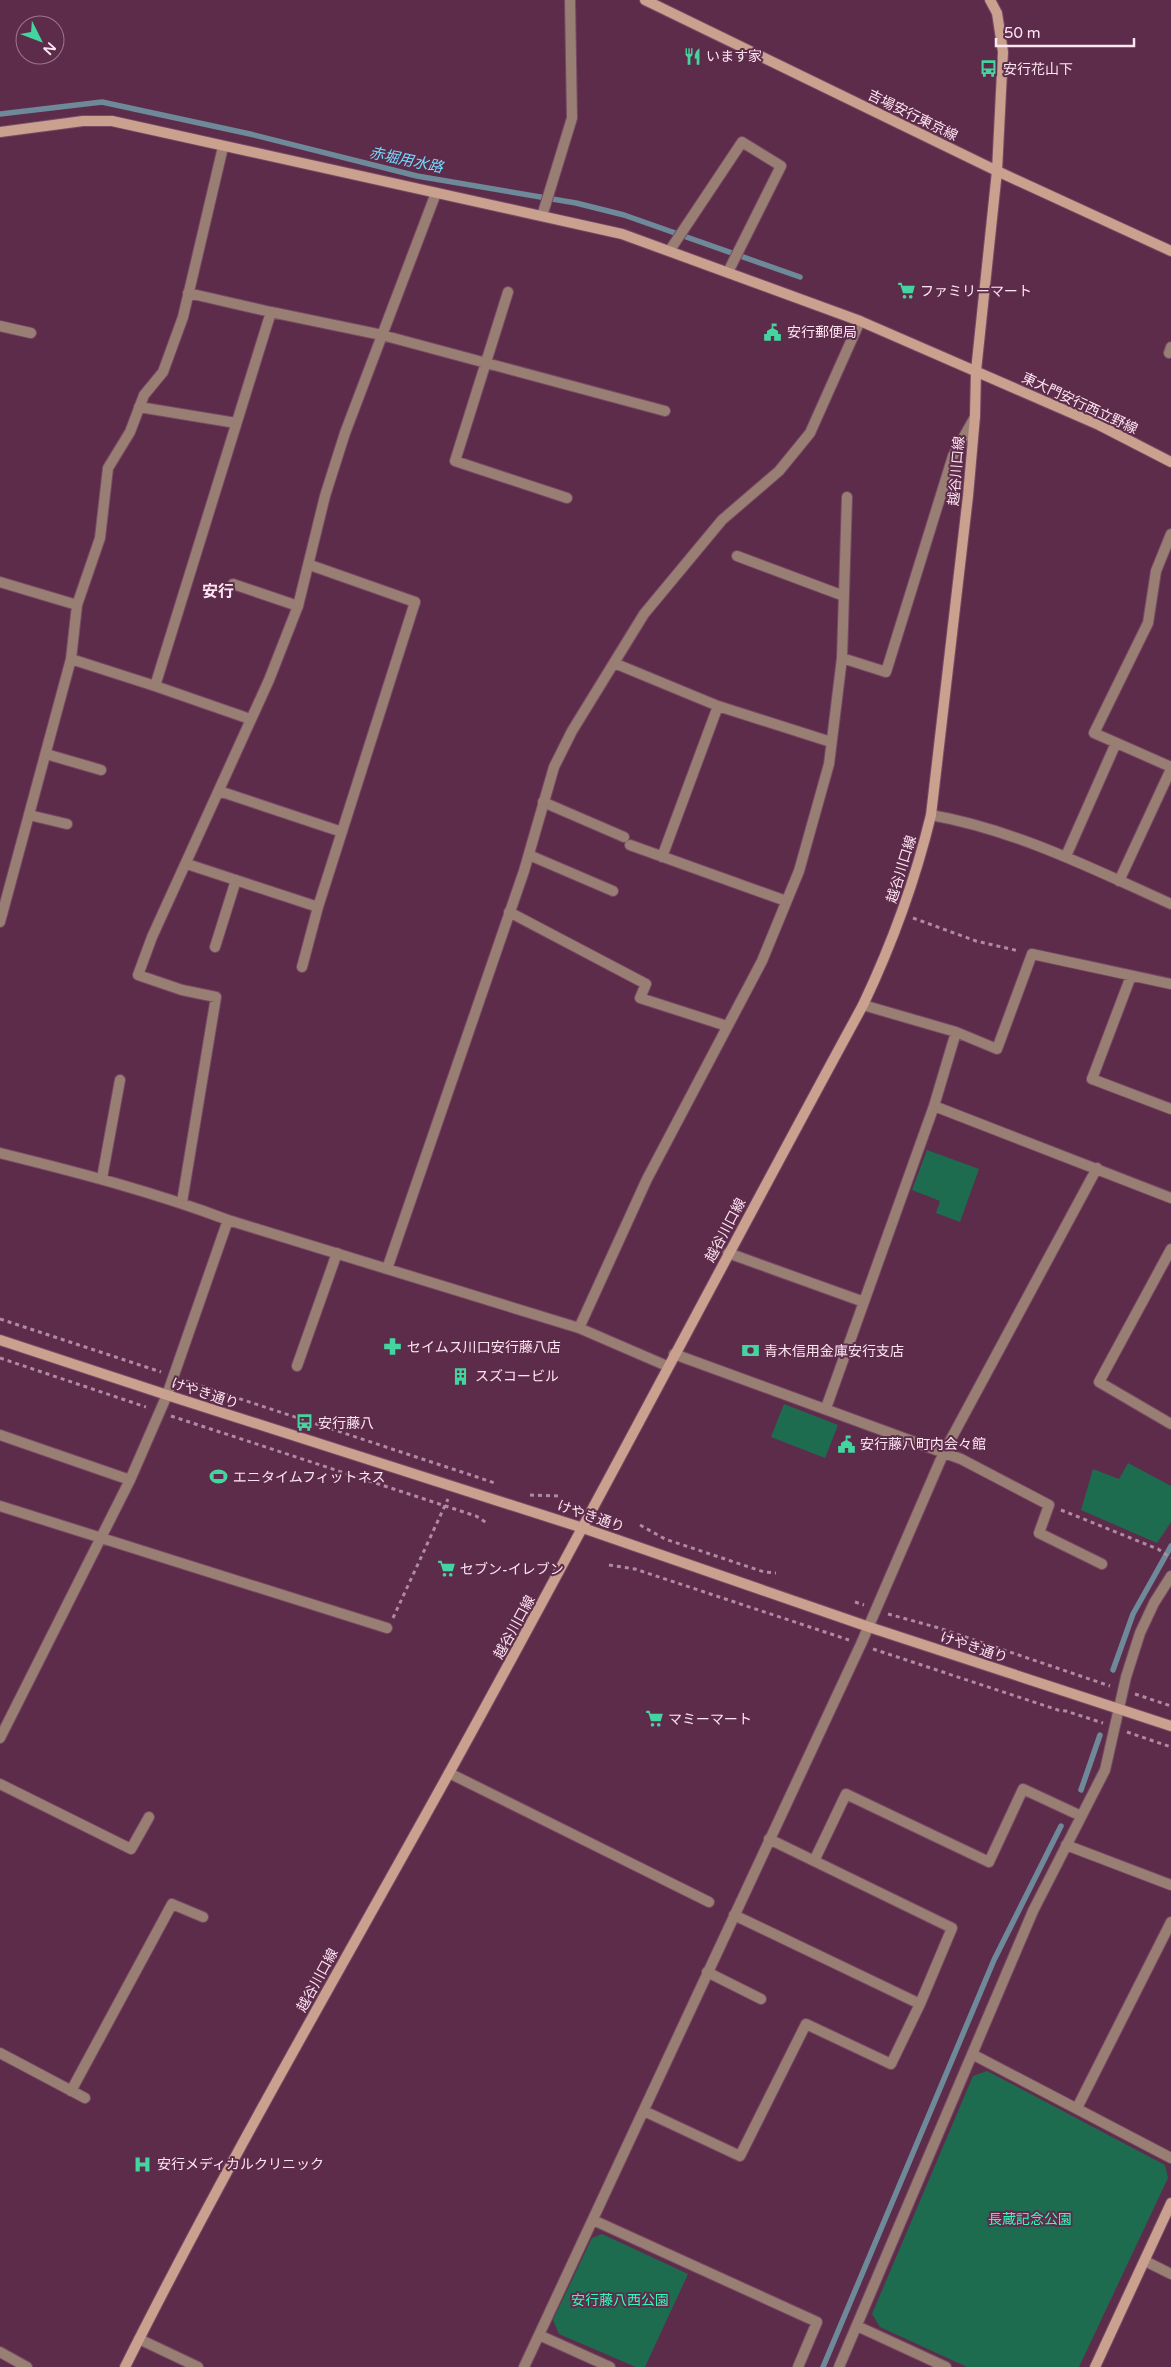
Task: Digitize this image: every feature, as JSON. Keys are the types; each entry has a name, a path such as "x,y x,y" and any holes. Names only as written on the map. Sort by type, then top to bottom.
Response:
{"main road":[{"name":"吉場安行東京線","path":"646,0 997,171 1171,251"},
{"name":"越谷川口線","path":"125,2367 257,2116 449,1773 583,1528 667,1366 863,1005 885,960 902,914 920,862 931,815 968,496 975,416 976,371 997,171 1003,52 1001,31 990,0"},
{"name":"東大門安行西立野線","path":"0,132 83,121 112,120 436,193 543,213 622,234 860,320 1099,425 1171,462"},
{"name":"けやき通り","path":"0,1340 583,1528 868,1627 1171,1726"},
{"path":"1095,2367 1171,2203"}],"street":[{"path":"543,213 572,118 570,0"},
{"path":"670,250 742,142 781,166 728,272"},
{"path":"0,922 71,659 77,605 100,538 108,468 130,432 144,395 163,372 183,317 223,146"},
{"path":"182,1202 216,997 182,990 138,975 152,938 269,680 298,606 310,565 325,496 342,442 436,193"},
{"path":"508,292 484,363 456,462 567,498"},
{"path":"188,293 382,335 665,411"},
{"path":"155,686 270,312"},
{"path":"387,1269 529,855 554,767 572,731 644,614 722,520 779,471 810,433 860,320"},
{"path":"0,326 31,333"},
{"path":"139,407 236,423"},
{"path":"842,658 886,672 953,456 975,416"},
{"path":"579,1328 647,1179 762,961 798,871 829,764 842,658 847,497"},
{"path":"1119,881 1171,768 1094,733 1148,623 1156,571 1171,534"},
{"path":"737,556 844,596"},
{"path":"302,967 318,908 415,602 310,565"},
{"path":"233,584 298,606"},
{"path":"1,585 77,605"},
{"path":"71,659 250,719"},
{"path":"614,663 718,706 831,742"},
{"path":"662,857 718,706"},
{"path":"1066,856 1116,743"},
{"path":"46,754 101,770"},
{"path":"219,791 342,832"},
{"path":"543,802 662,857 786,901"},
{"path":"29,815 66,824"},
{"path":"931,815 970,822 1066,856 1171,904"},
{"path":"529,855 613,891"},
{"path":"187,864 318,908"},
{"path":"215,946 236,880"},
{"path":"509,912 646,984 640,998 727,1026"},
{"path":"863,1005 956,1032 997,1049 1032,954 1171,984"},
{"path":"1131,976 1092,1079 1171,1109"},
{"path":"826,1408 934,1106 956,1032"},
{"path":"102,1178 120,1080"},
{"path":"934,1106 1171,1198"},
{"path":"0,1153 102,1178 182,1202 228,1220 579,1328 667,1366"},
{"path":"524,2367 876,1610 944,1452 1097,1168"},
{"path":"0,1738 130,1480 160,1412 228,1220"},
{"path":"1171,1249 1099,1382 1171,1424"},
{"path":"297,1366 337,1253"},
{"path":"728,1253 864,1302"},
{"path":"674,1354 944,1452 1049,1505 1039,1533 1102,1564"},
{"path":"0,1434 130,1480"},
{"path":"0,1506 387,1628"},
{"path":"839,2367 1033,1910 1105,1770 1123,1690 1140,1633 1154,1603 1171,1576"},
{"path":"449,1773 709,1902"},
{"path":"0,1784 131,1849 149,1817"},
{"path":"814,1860 846,1794 989,1862 1023,1789 1081,1816"},
{"path":"644,2111 740,2156 806,2024 891,2064 920,2004 952,1928 769,1839"},
{"path":"1066,1845 1171,1885"},
{"path":"71,2091 172,1904 203,1917"},
{"path":"734,1915 920,2004"},
{"path":"1077,2108 1171,1922"},
{"path":"708,1972 760,1999"},
{"path":"0,2053 84,2098"},
{"path":"972,2054 1171,2158"},
{"path":"593,2220 817,2322 798,2367"},
{"path":"1145,2261 1171,2274"},
{"path":"857,2326 946,2367"},
{"path":"538,2335 610,2367"},
{"path":"139,2338 198,2367"},
{"path":"0,2352 27,2367"}],"path":[{"path":"902,914 976,941 1032,954"},
{"path":"0,1319 503,1486"},
{"path":"0,1358 476,1516 487,1523"},
{"path":"387,1628 453,1487"},
{"path":"522,1492 531,1495 558,1496"},
{"path":"1049,1505 1158,1549 1171,1558"},
{"path":"640,1525 664,1539 764,1572 776,1573"},
{"path":"609,1565 635,1569 1171,1747"},
{"path":"855,1602 916,1624 938,1628 1171,1706"}],"green space":[{"path":"927,1150 979,1169 960,1222 936,1213 940,1201 912,1190"},
{"path":"784,1404 838,1425 825,1458 771,1437"},
{"path":"1128,1463 1171,1486 1171,1522 1157,1543 1081,1510 1093,1469 1119,1479"},
{"name":"長蔵記念公園","path":"987,2071 1165,2165 1168,2178 1079,2367 967,2367 880,2327 872,2314 973,2076"},
{"name":"安行藤八西公園","path":"602,2234 688,2274 645,2367 636,2367 559,2334 553,2320 592,2238"}],"waterway":[{"name":"赤堀用水路","path":"0,114 102,102 250,134 417,176 576,203 624,215 800,277"},
{"path":"1113,1670 1133,1614 1171,1546"},
{"path":"1081,1790 1100,1735"},
{"path":"823,2367 994,1960 1061,1826"}],"place":[{"name":"います家","path":"692,56"},
{"name":"安行花山下","path":"989,69"},
{"name":"ファミリーマート","path":"906,291"},
{"name":"安行郵便局","path":"773,332"},
{"name":"セイムス川口安行藤八店","path":"393,1347"},
{"name":"青木信用金庫安行支店","path":"750,1351"},
{"name":"スズコービル","path":"461,1376"},
{"name":"安行藤八","path":"304,1423"},
{"name":"安行藤八町内会々館","path":"846,1444"},
{"name":"エニタイムフィットネス","path":"219,1477"},
{"name":"セブン-イレブン","path":"446,1569"},
{"name":"マミーマート","path":"654,1719"},
{"name":"安行メディカルクリニック","path":"143,2164"}],"district":[{"name":"安行","path":"218,591"}]}
